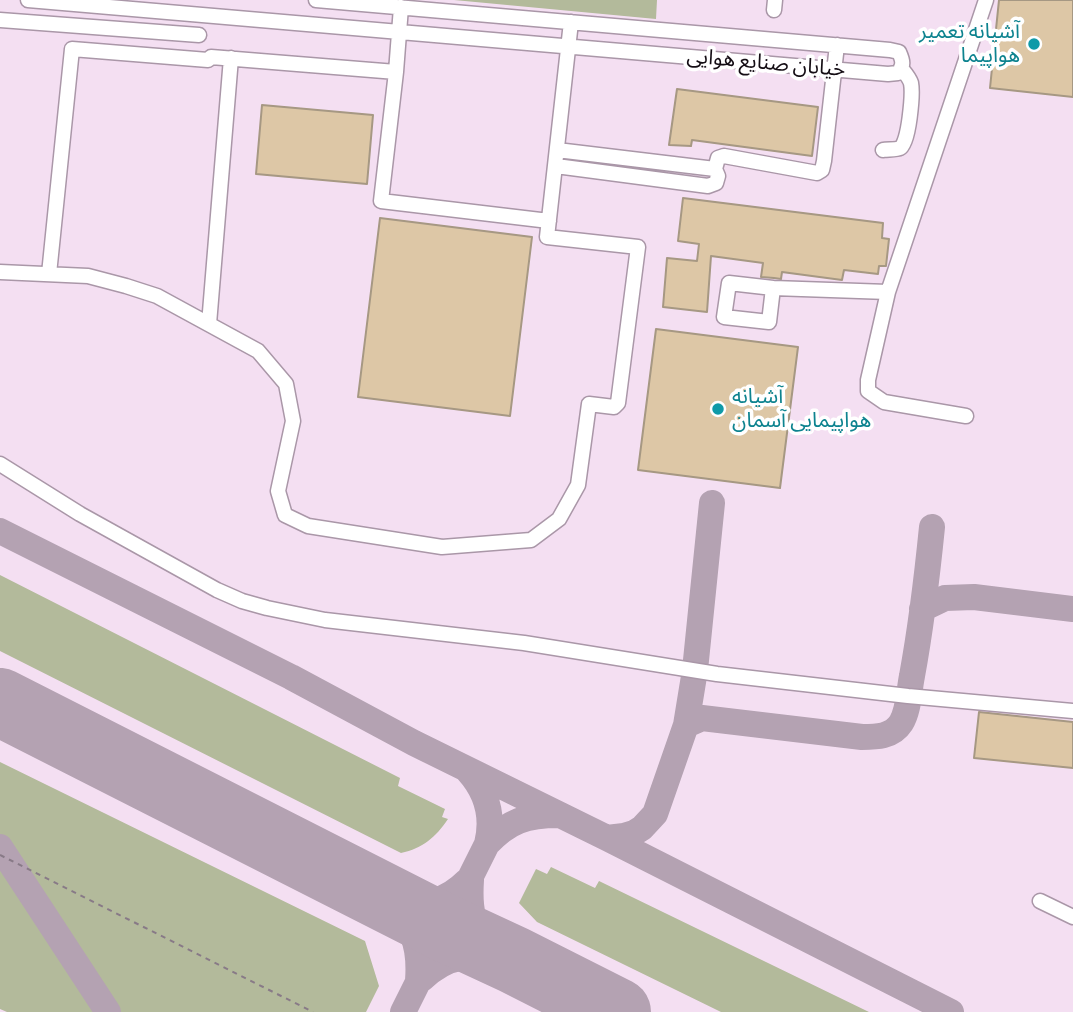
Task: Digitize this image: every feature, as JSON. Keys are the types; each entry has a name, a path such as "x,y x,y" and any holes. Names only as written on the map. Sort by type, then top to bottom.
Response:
{"street":[{"name":"خیابان صنایع هوایی","path":"28,0 208,9 399,32 888,74 898,73 903,60 900,52 890,50 316,0"},
{"path":"966,416 884,402 867,391 888,292 986,0"},
{"path":"401,7 381,201 549,221"},
{"path":"0,20 200,35"},
{"path":"0,272 88,276 125,286 157,296 258,351 286,384 293,421 278,491 285,516 307,526 442,547 531,540 559,519 578,485 589,404 614,407 618,403 638,247 547,237 571,22"},
{"path":"674,55 677,31"},
{"path":"556,166 708,186 716,183 718,176 715,169 718,158 724,156 817,173 822,170 837,45"},
{"path":"49,274 72,49 208,60 211,57 231,58 396,72"},
{"path":"209,324 231,58"},
{"path":"883,149 899,149 905,139 912,88 910,79 901,68"},
{"path":"557,150 715,169"},
{"path":"640,177 642,160"},
{"path":"773,289 888,292"},
{"path":"0,464 80,514 217,590 267,608 325,620 524,643 717,674 908,696 1073,711"},
{"path":"1040,901 1073,917"}],"path":[{"path":"0,855 313,1012"}],"green space":[{"path":"454,0 657,0 656,19"},
{"path":"0,575 400,778 398,786 445,809 442,817 448,819 428,841 401,853 0,651"},
{"path":"0,762 365,941 379,986 366,1012 7,1012 0,1009"},
{"path":"551,867 595,888 599,881 869,1012 721,1012 537,922 519,903 536,869 547,874"}],"building":[{"name":"آشیانه تعمیر هواپیما","path":"999,0 1073,0 1073,97 990,88"},
{"path":"677,89 818,107 812,156 692,140 691,146 669,145"},
{"path":"262,105 373,115 367,184 256,174"},
{"path":"683,198 883,223 882,238 889,239 886,266 879,266 878,274 844,270 842,280 782,272 781,279 761,277 763,263 711,256 707,312 663,307 667,258 697,261 699,244 678,241"},
{"path":"380,218 532,237 510,416 358,397"},
{"name":"آشیانه هواپیمایی آسمان","path":"656,329 798,347 780,488 638,470"},
{"path":"979,712 1073,722 1073,768 974,758"}],"taxiway":[{"path":"686,725 695,670 712,503"},
{"path":"607,838 634,833 655,814 686,725 702,718 862,737 883,735 897,728 904,718 908,700 932,527"},
{"path":"0,531 291,677 414,743 951,1012"},
{"path":"922,609 945,598 974,597 1073,609"},
{"path":"403,1012 487,844 490,824 487,805 480,787 468,771"},
{"path":"487,844 519,821 537,816 559,815"},
{"path":"0,847 108,1012"},
{"path":"471,880 473,916 491,949"},
{"path":"398,904 435,901 451,894 467,881"},
{"path":"385,897 408,926 416,944 418,981"},
{"path":"422,979 454,959 476,957 514,960"}],"runway":[{"path":"0,702 445,928 617,1012"}],"place":[{"name":"آشیانه تعمیر هواپیما","path":"1034,44"},
{"name":"آشیانه هواپیمایی آسمان","path":"718,409"}]}
